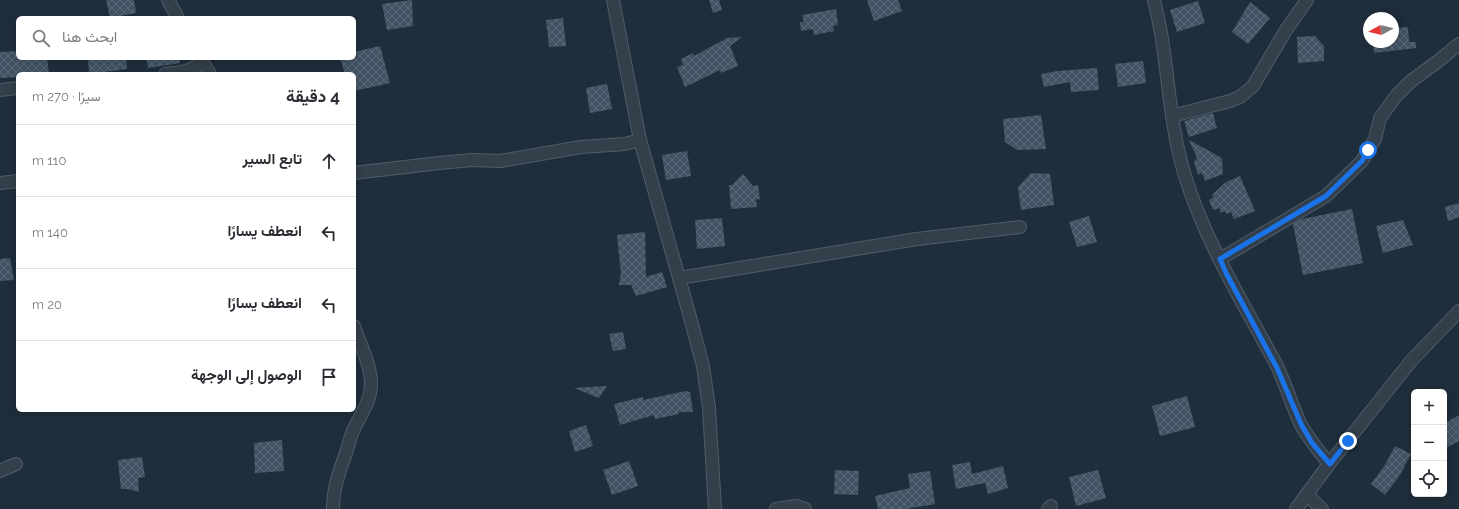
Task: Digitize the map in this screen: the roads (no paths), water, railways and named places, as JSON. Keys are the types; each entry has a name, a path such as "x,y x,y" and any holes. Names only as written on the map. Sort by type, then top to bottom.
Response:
{"street":[{"path":"168,0 177,16"},
{"path":"613,0 640,140 690,317 704,373 709,408 715,509"},
{"path":"1154,0 1162,39 1172,116 1185,175 1200,216 1226,273 1277,368 1301,424 1312,443 1330,464"},
{"path":"1172,116 1230,101 1240,97 1253,86 1286,30 1307,0"},
{"path":"1220,259 1326,196 1362,161 1374,139 1380,118 1396,96 1411,81 1459,44"},
{"path":"186,72 197,67 201,60 209,72"},
{"path":"0,90 16,88"},
{"path":"356,173 439,162 472,160 500,161 581,147 625,144 640,140"},
{"path":"0,183 16,181"},
{"path":"679,278 917,239 1020,227"},
{"path":"1296,509 1411,361 1459,311"},
{"path":"333,509 335,483 352,434 367,402 371,387 371,377 366,357 356,332"},
{"path":"0,471 16,464"},
{"path":"1307,495 1322,509"},
{"path":"776,509 796,506 805,509"}]}
